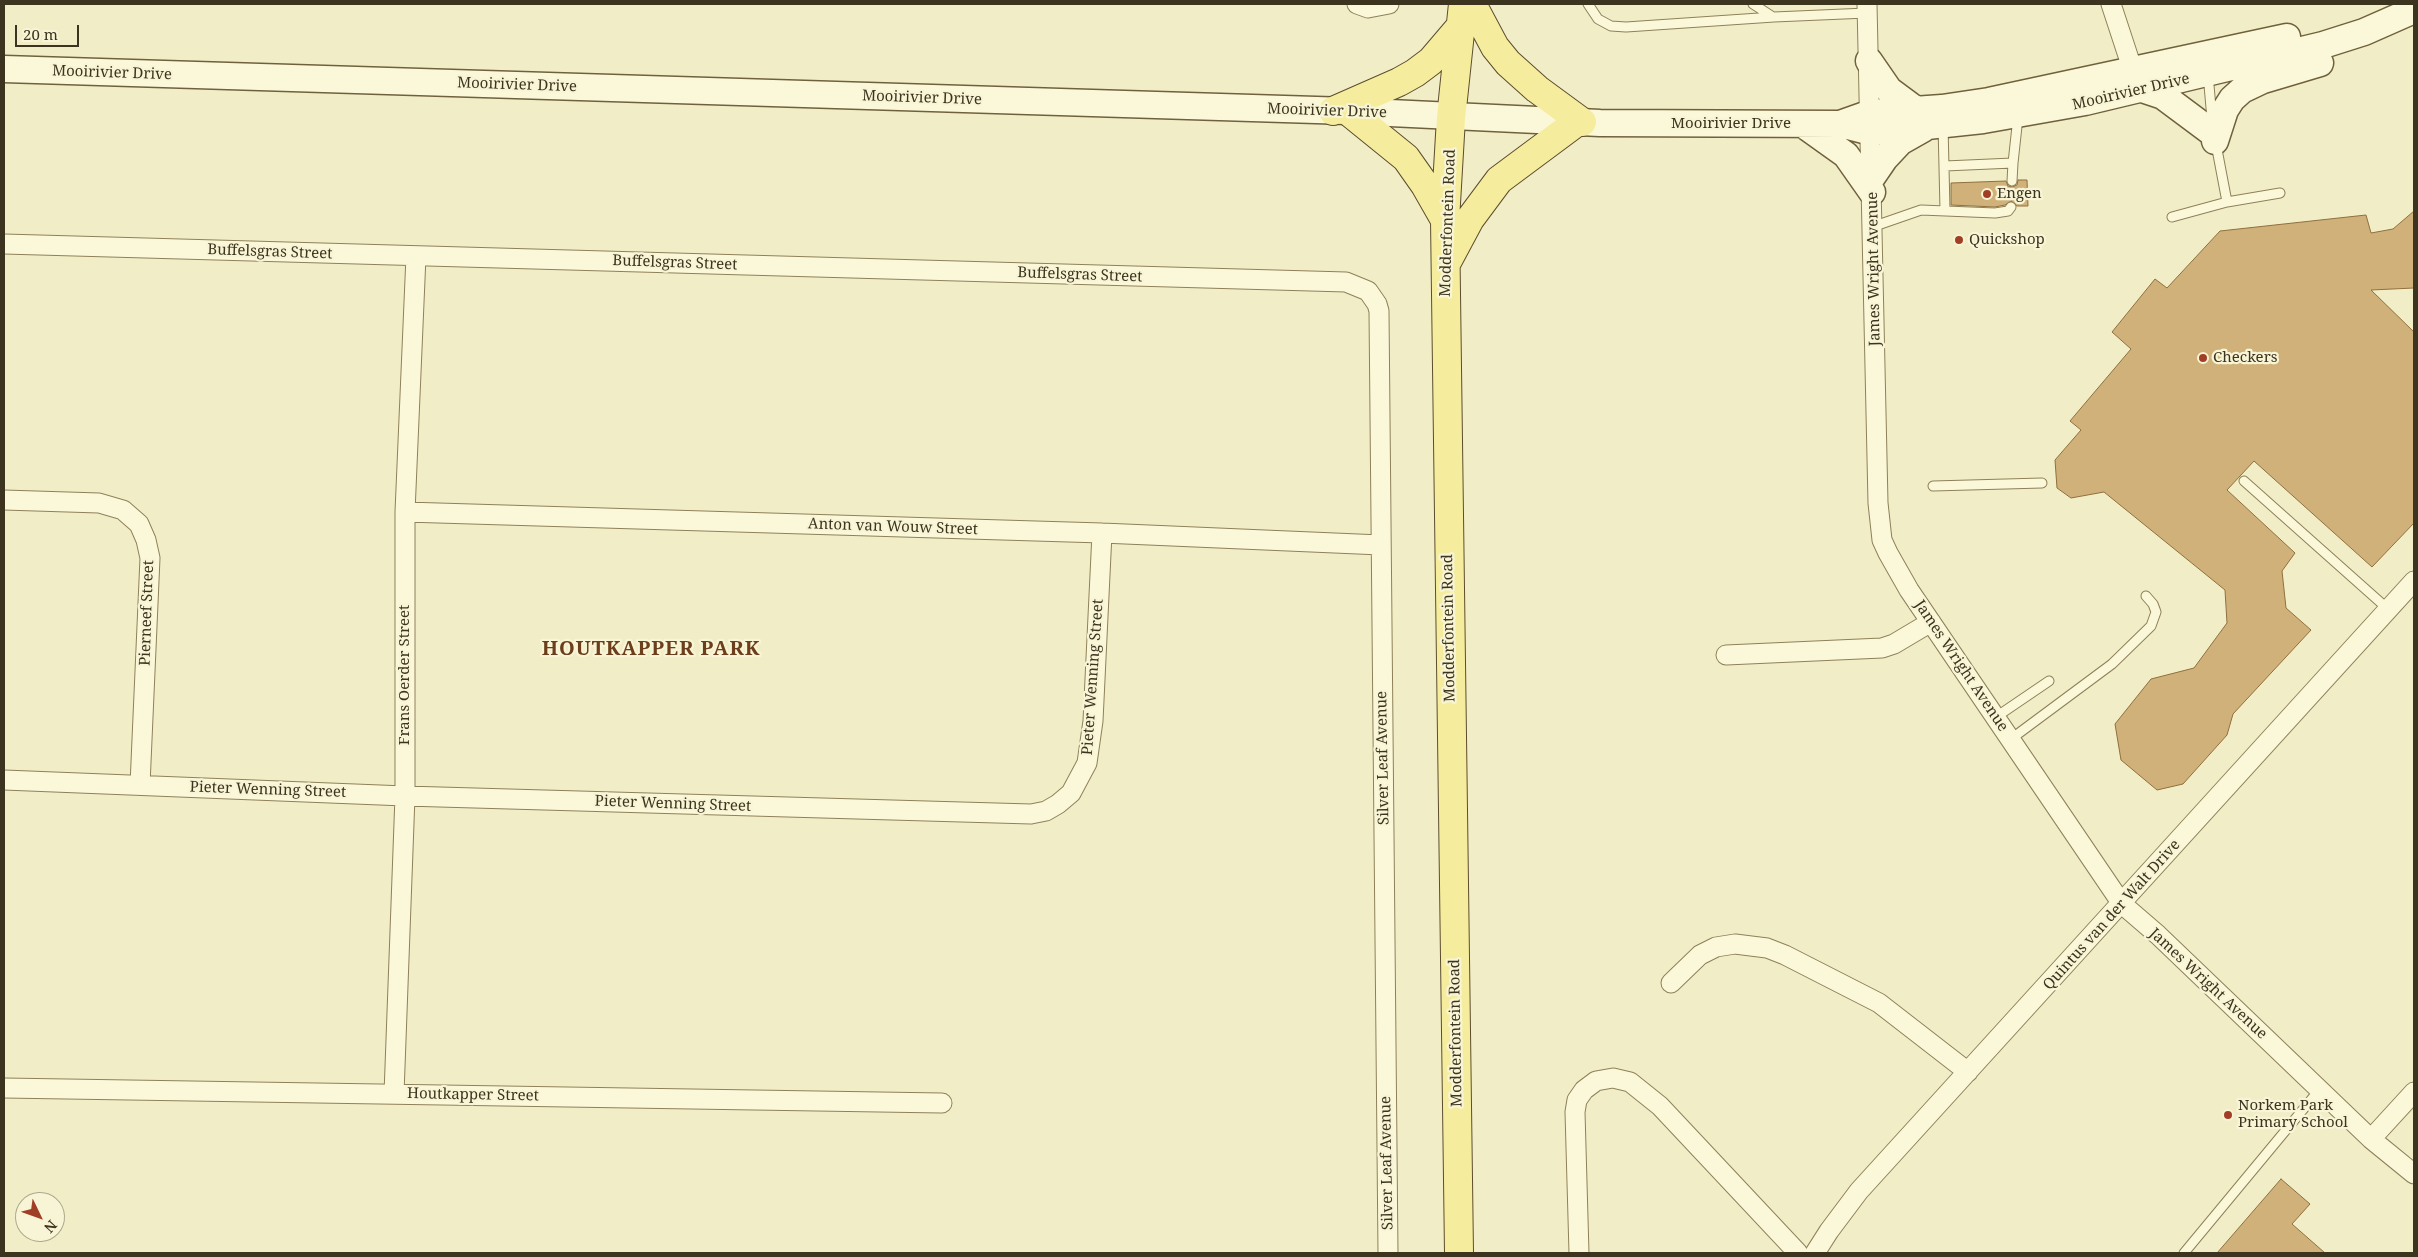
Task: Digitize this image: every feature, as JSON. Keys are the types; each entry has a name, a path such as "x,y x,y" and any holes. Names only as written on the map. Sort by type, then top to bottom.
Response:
{"main road":[{"path":"1444,220 1425,185 1406,158 1341,111 1399,82 1431,61 1465,12 1508,63 1537,89 1580,122 1500,180 1470,219 1445,266"},
{"name":"Modderfontein Road","path":"1459,1253 1444,220 1451,118 1465,12"}],"street":[{"path":"1357,4 1368,8 1389,4"},
{"path":"2111,4 2136,80 2163,96 2215,138 2225,110 2232,99 2242,90 2264,80 2339,56 2414,21"},
{"name":"Mooirivier Drive","path":"2207,64 2392,4"},
{"name":"James Wright Avenue","path":"1867,9 1878,503 1882,540 1896,569 2122,904 2158,935 2371,1139 2414,1174"},
{"name":"Mooirivier Drive","path":"4,69 1341,111 1451,118 1580,122 1840,124 1933,117 2021,105 2207,64 2345,38 2414,10"},
{"path":"1804,124 1846,155 1872,184 1885,158 1900,142 1933,117 1890,90 1869,61"},
{"name":"Buffelsgras Street","path":"4,244 1346,282"},
{"name":"Frans Oerder Street","path":"394,1094 405,796 405,512 416,256"},
{"name":"Silver Leaf Avenue","path":"1346,282 1368,291 1377,304 1379,311 1388,1253"},
{"name":"Pierneef Street","path":"4,500 99,503 122,510 139,524 150,558 140,785"},
{"name":"Anton van Wouw Street","path":"405,512 1102,533 1381,545"},
{"name":"Pieter Wenning Street","path":"4,780 405,796 1015,815 1046,811 1071,793 1083,772 1091,745 1102,533"},
{"name":"Quintus van der Walt Drive","path":"1815,1253 1860,1191 2414,581"},
{"path":"1726,655 1882,648 1894,644 1931,622"},
{"path":"1671,983 1700,955 1716,947 1735,944 1768,948 1785,954 1879,1003 1968,1072"},
{"path":"1578,1253 1574,1112 1577,1100 1584,1090 1596,1081 1613,1078 1630,1082 1660,1106 1798,1253"},
{"name":"Houtkapper Street","path":"4,1088 942,1103"},
{"path":"2371,1139 2414,1092"}],"lane":[{"path":"1588,4 1598,19 1611,26 1626,27 1867,9"},
{"path":"1753,4 1774,17"},
{"path":"2207,64 2215,138 2227,202"},
{"path":"2012,181 2021,105"},
{"path":"1933,117 1945,166 1945,210"},
{"path":"1945,166 2013,163"},
{"path":"2172,216 2227,202 2280,193"},
{"path":"1872,227 1921,210 1996,213 2008,211 2011,207"},
{"path":"2244,481 2389,610"},
{"path":"1933,486 2042,483"},
{"path":"2011,739 2112,664 2151,626 2156,612 2153,604 2146,596"},
{"path":"1996,717 2049,681"},
{"path":"2184,1253 2320,1089"}],"building":[{"path":"2018,180 2027,180 2028,206 2017,206 2011,201 2005,205 1995,207 1951,205 1951,183 2006,181 2008,186 2012,187 2017,185"},
{"path":"2414,211 2414,288 2371,290 2414,332 2414,523 2372,567 2254,461 2227,490 2295,553 2282,571 2286,608 2311,630 2233,714 2227,735 2183,784 2157,790 2121,760 2115,724 2151,679 2194,668 2227,623 2225,590 2104,492 2071,498 2057,488 2055,460 2081,430 2070,421 2131,349 2112,332 2155,279 2167,288 2220,231 2366,215 2371,233 2393,229"},
{"path":"2281,1179 2310,1204 2292,1224 2325,1253 2217,1253"}],"place":[{"name":"Engen","path":"1987,194"},
{"name":"Quickshop","path":"1959,240"},
{"name":"Checkers","path":"2203,358"},
{"name":"Norkem Park Primary School","path":"2228,1115"}],"district":[{"name":"HOUTKAPPER PARK","path":"651,649"}]}
